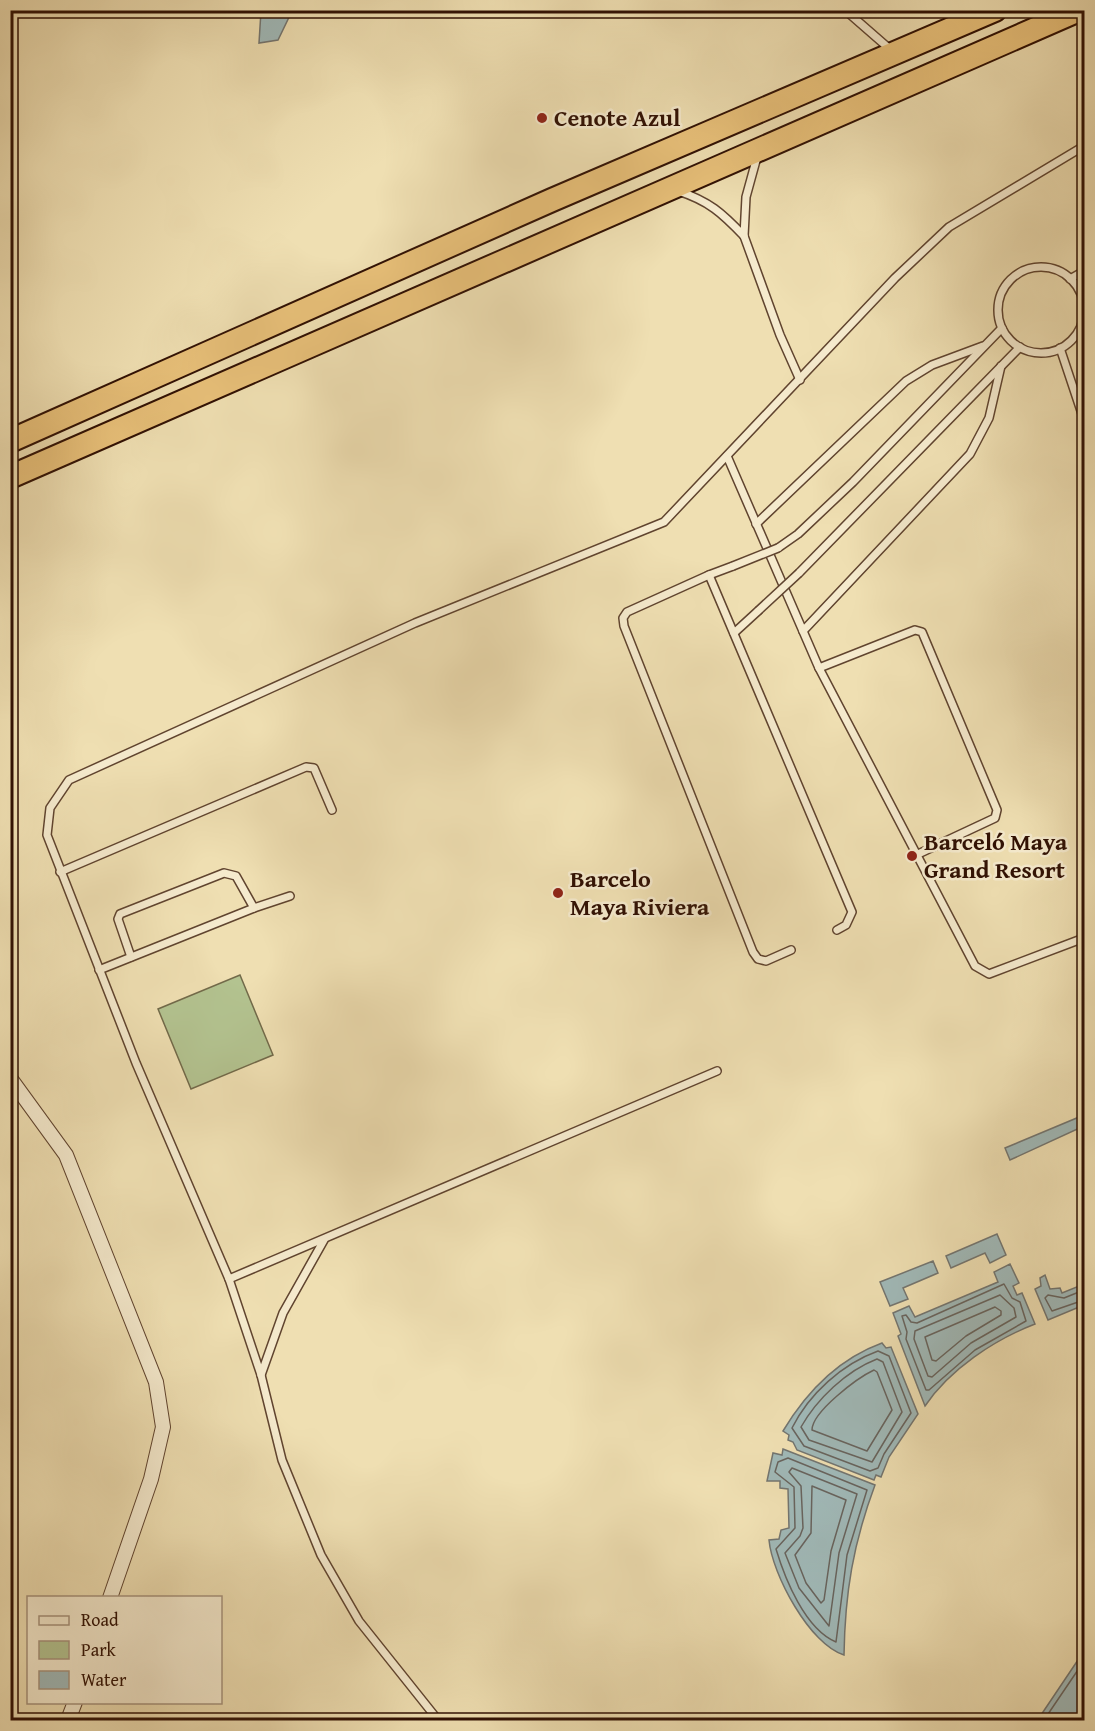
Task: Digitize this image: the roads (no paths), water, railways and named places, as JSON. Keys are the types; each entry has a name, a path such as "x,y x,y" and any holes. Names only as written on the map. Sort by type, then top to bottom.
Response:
{"highway":[{"path":"10,441 552,200 896,55 995,10"},
{"path":"10,477 1079,10"}],"street":[{"path":"10,1078 66,1155 156,1382 163,1427 151,1479 111,1596"},
{"path":"68,1720 74,1704"}],"lane":[{"path":"845,10 896,55"},
{"path":"438,1720 359,1621 321,1555 282,1460 261,1375 229,1279 136,1063 60,872 48,835 50,808 69,780 415,623 664,522 895,278 949,227 1084,146"},
{"path":"759,149 746,197 744,236 780,335 800,380"},
{"path":"669,188 699,198 717,209 744,236"},
{"path":"1032,268 1052,268 1070,279 1083,300 1080,326 1075,335 1060,348 1039,353 1020,347 1002,328 998,303 1001,293 1013,277 1032,268"},
{"path":"1070,279 1084,271"},
{"path":"791,950 766,962 758,959 753,952 624,626 623,618 627,612 778,548 798,534 853,482 1002,328"},
{"path":"756,524 906,381 932,365 986,345"},
{"path":"734,633 799,573 1020,347"},
{"path":"1060,348 1084,420"},
{"path":"803,631 970,454 988,418 1001,366"},
{"path":"727,456 819,668 975,966 989,974 1084,939"},
{"path":"710,575 852,912 846,925 837,930"},
{"path":"819,668 915,630 922,632 997,810 995,818 916,855"},
{"path":"60,872 306,767 314,768 333,810"},
{"path":"131,957 118,919 120,914 224,873 236,876 254,908"},
{"path":"99,970 254,908 290,896"},
{"path":"229,1279 717,1071"},
{"path":"261,1375 283,1313 324,1240"}],"water":[{"path":"261,11 292,11 278,40 259,43"},
{"path":"1084,1115 1084,1126 1010,1160 1005,1148"},
{"path":"997,1234 1006,1255 990,1263 985,1253 951,1268 946,1256"},
{"path":"933,1261 938,1273 903,1288 908,1299 890,1306 880,1282"},
{"path":"1010,1264 1019,1283 1013,1286 1017,1295 1022,1293 1035,1324 1004,1338 974,1357 947,1380 925,1406 898,1336 901,1334 893,1313 909,1306 915,1317 998,1282 994,1272"},
{"path":"1045,1275 1050,1289 1060,1288 1062,1293 1084,1284 1084,1305 1048,1320 1035,1289 1041,1286 1040,1278"},
{"path":"882,1343 886,1348 891,1347 918,1414 889,1457 881,1477 876,1475 874,1480 797,1450 793,1442 788,1440 789,1435 783,1431 802,1403 825,1378 851,1358"},
{"path":"783,1449 875,1485 861,1528 848,1590 844,1655 831,1649 806,1623 777,1571 769,1540 779,1539 781,1530 789,1528 788,1489 780,1488 780,1481 767,1481 773,1453 782,1455"},
{"path":"1084,1651 1084,1720 1038,1720 1039,1718"}],"place":[{"name":"Cenote Azul","path":"542,118"},
{"name":"Barceló Maya Grand Resort","path":"912,856"},
{"name":"Barcelo Maya Riviera","path":"558,893"}]}
